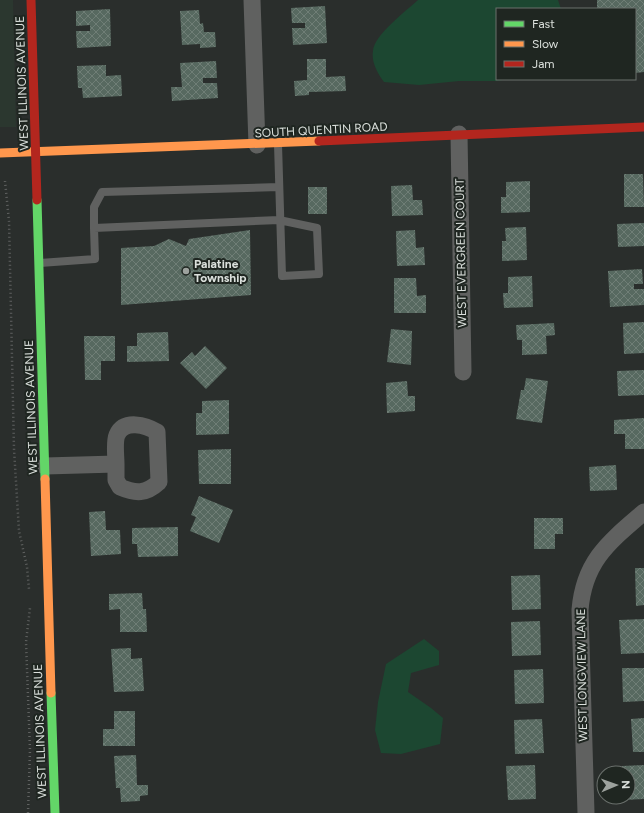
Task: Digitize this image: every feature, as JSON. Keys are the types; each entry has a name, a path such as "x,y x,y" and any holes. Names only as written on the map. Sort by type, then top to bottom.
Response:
{"main road":[{"name":"WEST ILLINOIS AVENUE","path":"31,0 54,813"},
{"name":"SOUTH QUENTIN ROAD","path":"0,153 257,145 459,134 644,127"}],"street":[{"path":"252,0 257,145"},
{"name":"WEST EVERGREEN COURT","path":"459,134 463,372"},
{"path":"45,466 116,464"},
{"name":"WEST LONGVIEW LANE","path":"586,813 580,610 581,596 586,579 594,561 622,531 644,512"}],"lane":[{"path":"94,228 279,220 317,228 319,274 282,276 279,220 278,144"},
{"path":"39,263 95,259 94,207 102,192 279,187"}],"path":[{"path":"5,181 9,221 14,456 19,531 27,567 30,595"},
{"path":"28,813 30,750 26,642 30,602"}],"shaded area":[{"path":"0,0 13,0 16,127 0,127"},
{"path":"418,0 558,0 561,8 496,8 496,80 502,80 497,81 459,81 419,85 384,82 377,72 374,64 373,51 379,38 391,24"},
{"path":"424,639 439,651 439,665 411,673 408,692 443,718 440,744 401,754 381,753 375,730 378,702 386,664"}],"building":[{"path":"597,0 644,0 644,72 636,73 636,8 597,8"},
{"path":"325,6 327,43 293,45 292,28 305,28 305,23 292,23 291,8"},
{"path":"110,9 111,46 77,48 76,31 90,31 90,25 76,26 76,11"},
{"path":"199,10 200,24 203,23 204,32 215,32 216,47 200,48 200,44 182,45 180,11"},
{"path":"307,59 326,59 326,77 345,76 346,91 309,92 309,95 295,96 294,81 307,80"},
{"path":"216,61 217,78 203,78 203,83 217,83 218,98 172,101 171,87 182,87 180,63"},
{"path":"106,65 106,76 121,75 122,96 83,98 82,88 78,88 77,66"},
{"path":"624,174 643,174 644,207 624,207"},
{"path":"530,181 530,212 501,213 501,197 506,197 506,182"},
{"path":"412,185 413,200 422,200 423,215 392,216 391,186"},
{"path":"308,187 327,187 327,214 308,214"},
{"path":"644,223 644,246 618,247 617,224"},
{"path":"526,227 527,260 502,261 502,241 506,241 505,228"},
{"name":"Palatine Township","path":"250,230 251,295 121,305 121,248 154,246 169,239 186,246 189,239"},
{"path":"415,230 416,248 424,247 425,265 397,266 396,231"},
{"path":"642,269 643,284 634,284 634,289 644,289 644,305 610,307 608,271"},
{"path":"532,276 533,307 504,308 503,293 508,293 508,277"},
{"path":"394,278 416,278 417,296 426,295 426,313 394,313"},
{"path":"644,322 644,353 624,354 623,323"},
{"path":"554,323 555,335 546,336 547,354 522,355 522,340 517,340 516,325"},
{"path":"391,329 412,331 411,365 387,362"},
{"path":"168,332 169,361 127,362 127,346 137,346 137,333"},
{"path":"84,336 115,336 115,361 101,361 101,380 85,380"},
{"path":"205,346 227,368 206,389 180,363 192,352 195,356"},
{"path":"644,370 644,395 618,396 617,371"},
{"path":"526,378 548,381 542,423 516,419 521,390 524,390"},
{"path":"407,381 408,396 415,396 415,411 387,413 386,383"},
{"path":"229,400 229,434 196,435 196,413 202,413 202,401"},
{"path":"644,418 644,449 625,449 625,434 614,434 614,420"},
{"path":"231,449 231,484 199,484 198,450"},
{"path":"616,465 617,490 590,491 589,467"},
{"path":"199,496 233,510 219,543 190,531 196,517 191,515"},
{"path":"105,511 106,530 120,530 121,554 91,556 89,512"},
{"path":"534,518 563,518 563,534 555,534 555,549 534,549"},
{"path":"178,527 178,556 138,557 137,544 132,544 132,528"},
{"path":"635,568 644,568 644,605 636,606"},
{"path":"540,575 541,609 512,610 511,576"},
{"path":"142,593 143,609 146,609 147,632 120,632 120,609 109,610 109,594"},
{"path":"644,619 644,653 621,654 619,620"},
{"path":"540,621 541,655 512,656 511,622"},
{"path":"131,648 131,659 142,658 144,691 114,692 111,649"},
{"path":"622,668 644,668 644,701 623,702"},
{"path":"543,669 544,703 515,704 514,670"},
{"path":"114,711 135,711 135,746 103,746 103,729 114,729"},
{"path":"644,718 644,752 633,752 631,719"},
{"path":"542,719 544,753 515,754 514,720"},
{"path":"136,755 137,785 148,785 148,795 140,796 140,801 121,802 120,788 116,788 114,756"},
{"path":"535,765 536,799 508,800 506,766"},
{"path":"636,765 644,765 644,799 636,799"}],"traffic: fast":[{"path":"37,200 45,479"},
{"path":"51,693 55,813"}],"traffic: slow":[{"path":"0,153 319,141"},
{"path":"45,479 51,693"}],"traffic: jam":[{"path":"31,0 37,200"},
{"path":"319,141 644,127"}],"place":[{"name":"Palatine Township","path":"186,271"}]}
